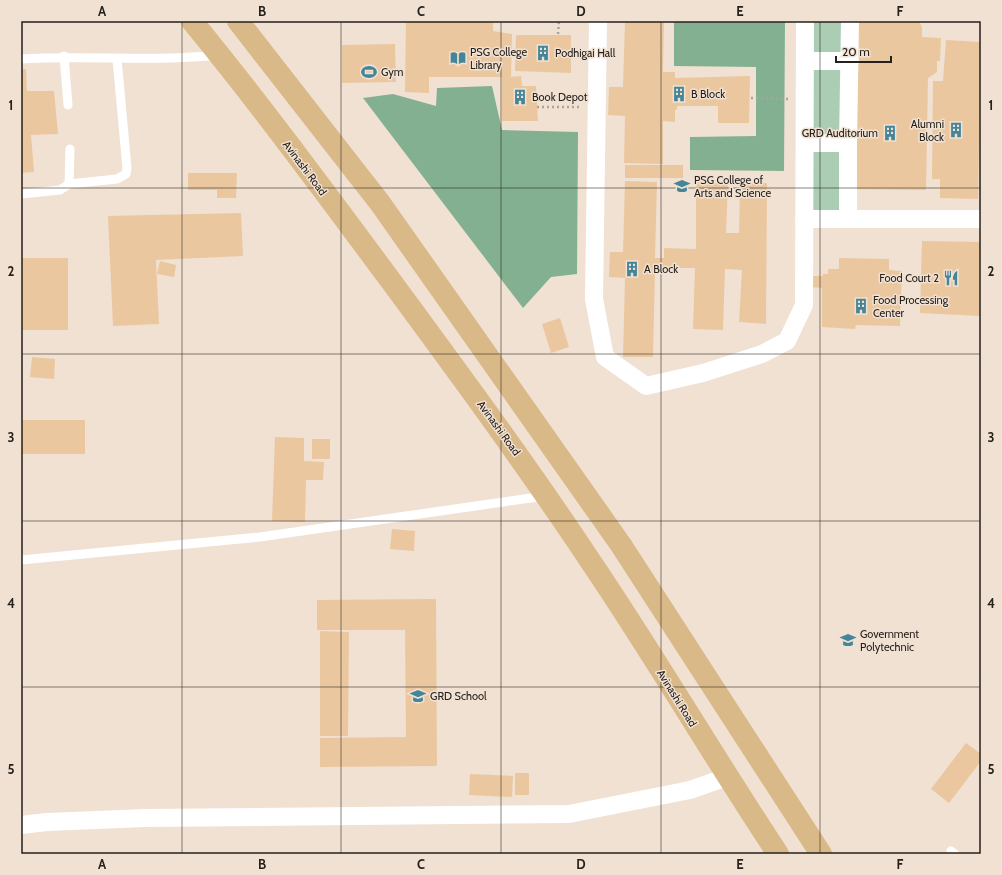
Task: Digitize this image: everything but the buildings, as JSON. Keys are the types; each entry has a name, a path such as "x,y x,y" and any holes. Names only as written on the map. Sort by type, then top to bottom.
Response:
{"main road":[{"name":"Avinashi Road","path":"192,21 220,55 351,228 514,448 598,573 727,777 778,854"},
{"path":"238,21 380,203 621,545 820,854"}],"street":[{"path":"598,21 594,299 605,357 646,386 704,373 762,354 787,341 804,304 805,21"},
{"path":"848,218 850,21"},
{"path":"805,61 850,61"},
{"path":"805,143 848,143"},
{"path":"804,219 981,219"},
{"path":"21,825 47,822 145,818 569,814 690,790 727,777"}],"lane":[{"path":"21,59 64,56 118,59 183,59 220,55"},
{"path":"64,56 68,104"},
{"path":"21,194 60,190 69,184 117,179 126,174 127,168 118,59"},
{"path":"69,184 70,149"},
{"path":"21,560 260,537 546,496"}],"path":[{"path":"558,34 559,21"},
{"path":"751,98 790,99"},
{"path":"537,107 582,107"}],"green space":[{"path":"674,21 785,21 784,171 690,170 690,137 756,136 756,67 674,66"},
{"path":"810,21 844,21 843,55 810,54"},
{"path":"813,68 842,68 841,138 812,138"},
{"path":"492,86 502,130 578,132 577,274 551,277 523,308 363,98 393,94 436,106 437,88"},
{"path":"812,149 841,150 841,212 811,211"}],"place":[{"name":"Podhigai Hall","path":"543,53"},
{"name":"PSG College Library","path":"458,58"},
{"name":"Gym","path":"369,72"},
{"name":"B Block","path":"679,94"},
{"name":"Book Depot","path":"520,97"},
{"name":"Alumni Block","path":"956,130"},
{"name":"GRD Auditorium","path":"890,133"},
{"name":"PSG College of Arts and Science","path":"682,186"},
{"name":"A Block","path":"632,269"},
{"name":"Food Court 2","path":"951,278"},
{"name":"Food Processing Center","path":"861,306"},
{"name":"Government Polytechnic","path":"848,640"},
{"name":"GRD School","path":"418,696"}]}
